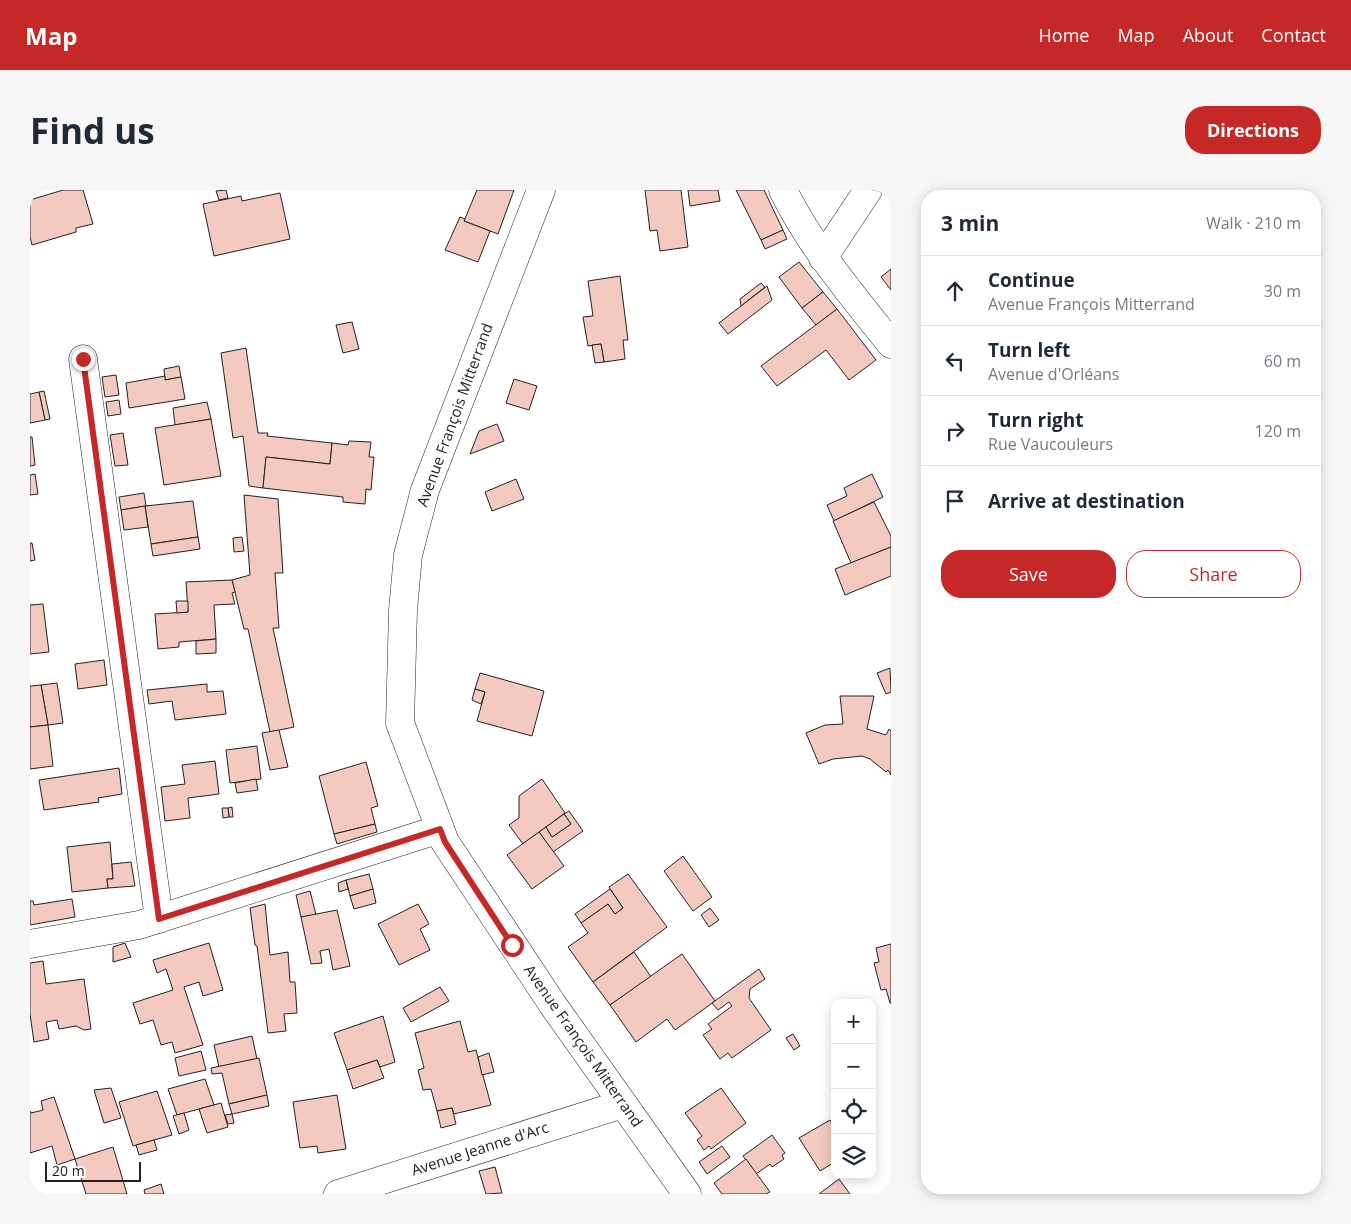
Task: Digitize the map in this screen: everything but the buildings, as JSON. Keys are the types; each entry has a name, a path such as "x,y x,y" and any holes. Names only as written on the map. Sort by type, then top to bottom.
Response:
{"street":[{"name":"Avenue François Mitterrand","path":"541,190 425,490 408,554 403,610 400,723 445,842 512,945 687,1194"},
{"path":"782,190 792,210 822,258 891,344"},
{"path":"822,258 868,190"},
{"path":"83,359 159,919"},
{"path":"30,944 139,925 440,829"},
{"name":"Avenue Jeanne d'Arc","path":"338,1194 623,1104"}],"route":[{"path":"83,359 159,919 440,829 445,842 512,945"}]}
